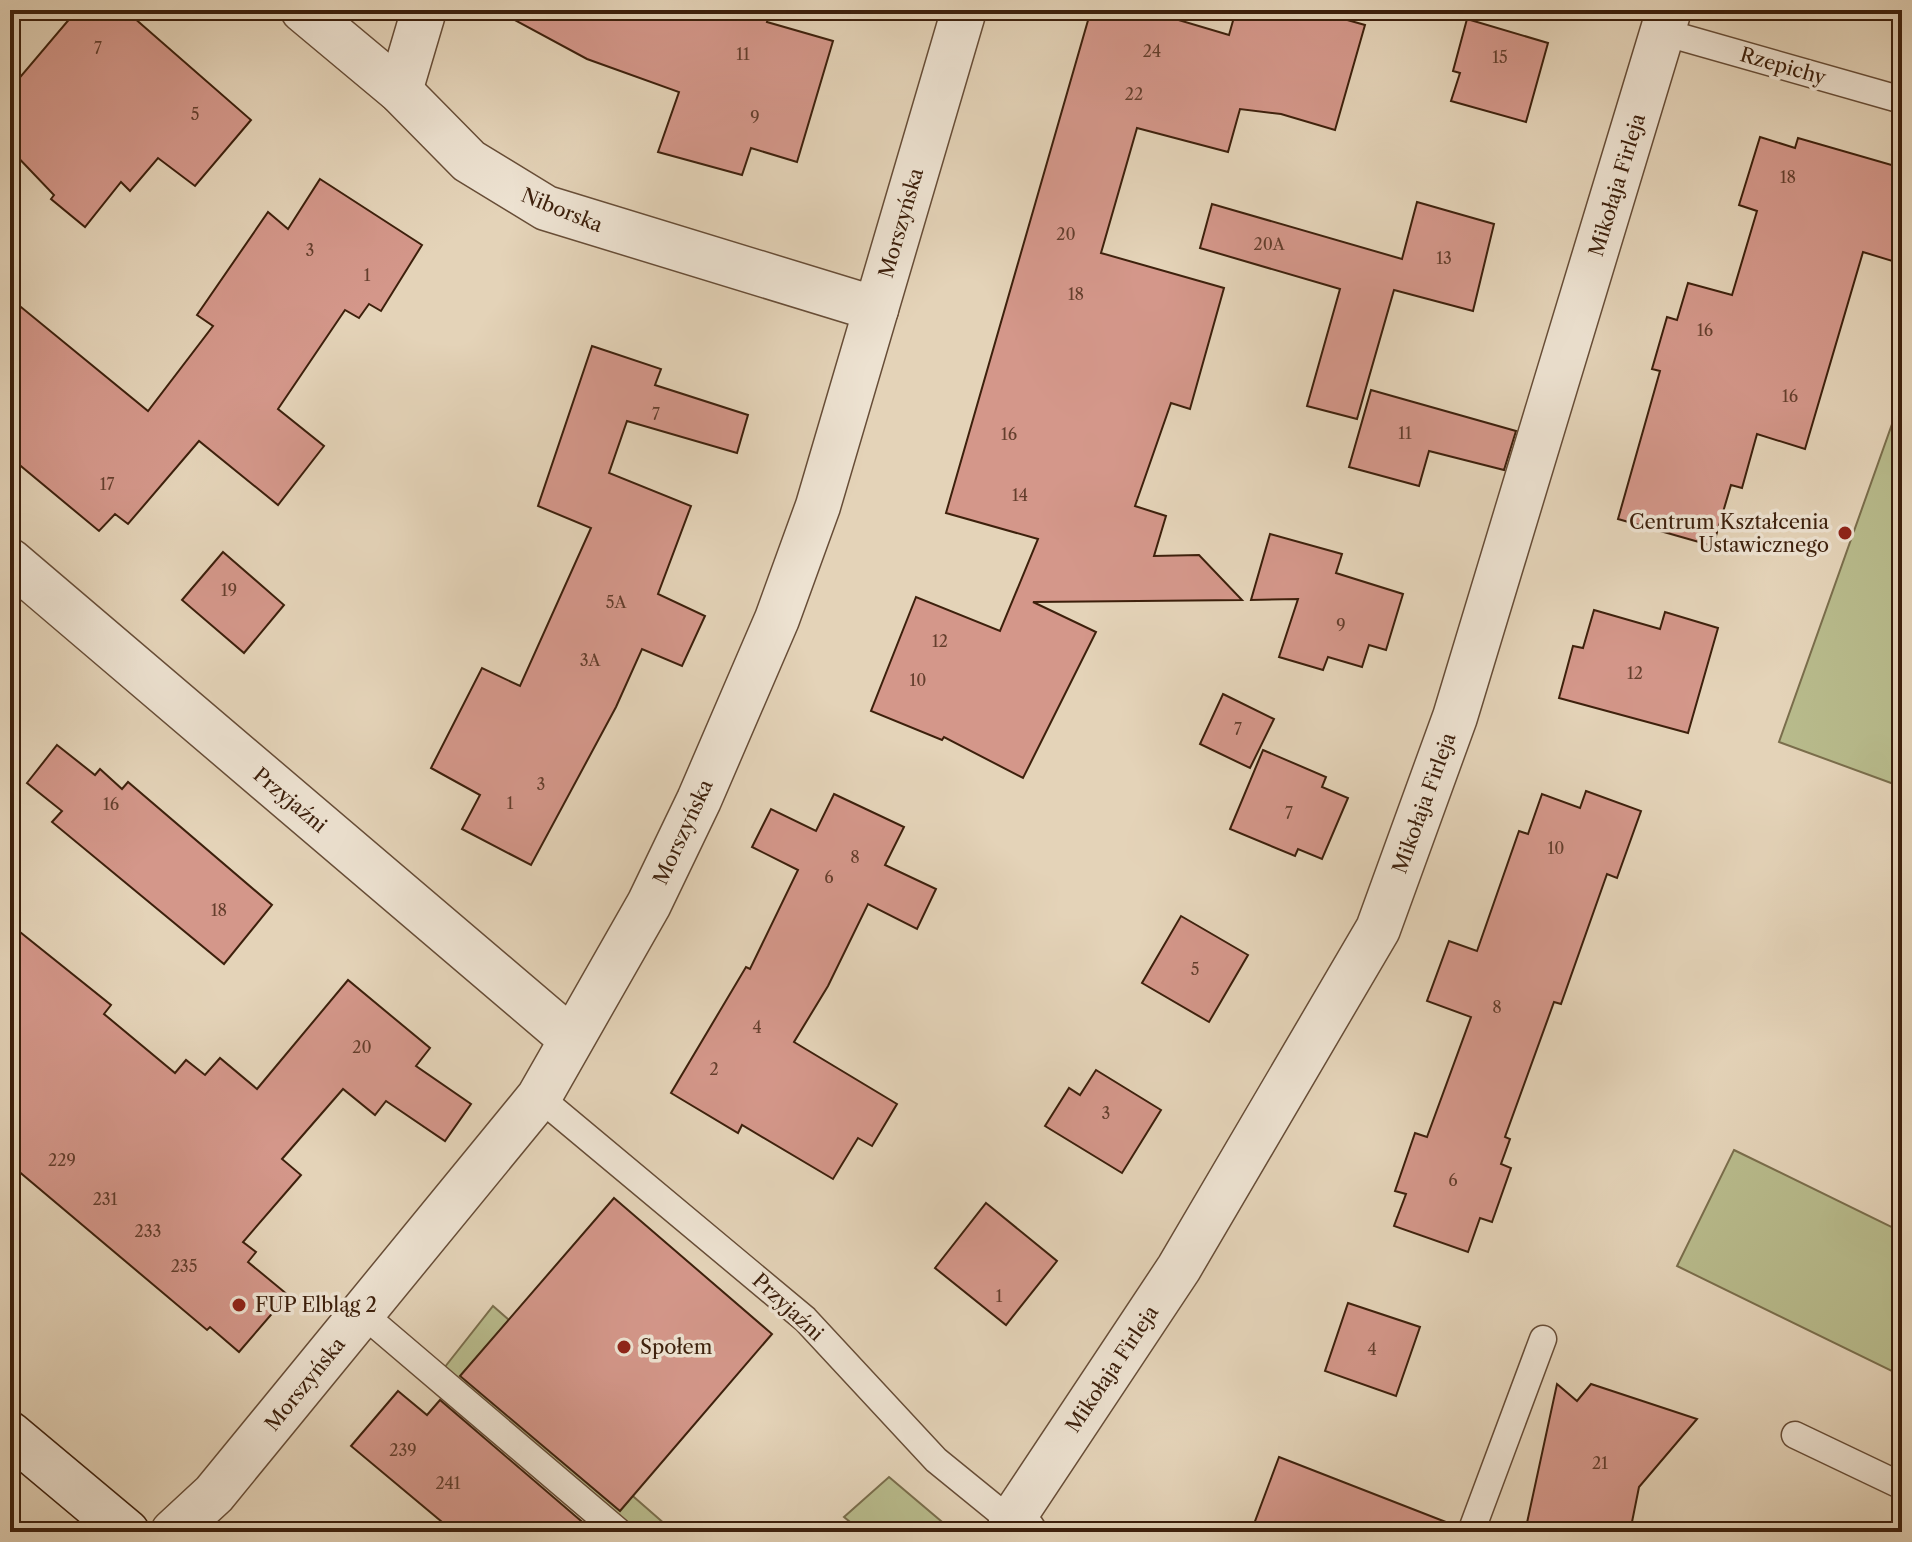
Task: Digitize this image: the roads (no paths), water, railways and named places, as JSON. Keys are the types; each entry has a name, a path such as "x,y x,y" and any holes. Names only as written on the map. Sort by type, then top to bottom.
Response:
{"street":[{"name":"Niborska","path":"303,10 400,91 469,161 546,208 876,309"},
{"path":"400,91 424,10"},
{"name":"Morszyńska","path":"173,1532 214,1494 539,1097 649,904 699,800 777,619 818,506 964,10"},
{"name":"Mikołaja Firleja","path":"1018,1526 1179,1268 1378,929 1455,717 1666,21"},
{"name":"Przyjaźni","path":"10,561 570,1038"},
{"path":"10,1434 127,1532"}],"lane":[{"name":"Rzepichy","path":"1666,21 1902,100"},
{"name":"Przyjaźni","path":"539,1097 805,1319 936,1460 1018,1526"},
{"path":"363,1314 619,1532"},
{"path":"1471,1532 1543,1339"},
{"path":"1795,1435 1902,1486"}],"place":[{"name":"Centrum Kształcenia Ustawicznego","path":"1845,533"},
{"name":"FUP Elbląg 2","path":"239,1305"},
{"name":"Społem","path":"624,1347"}]}
